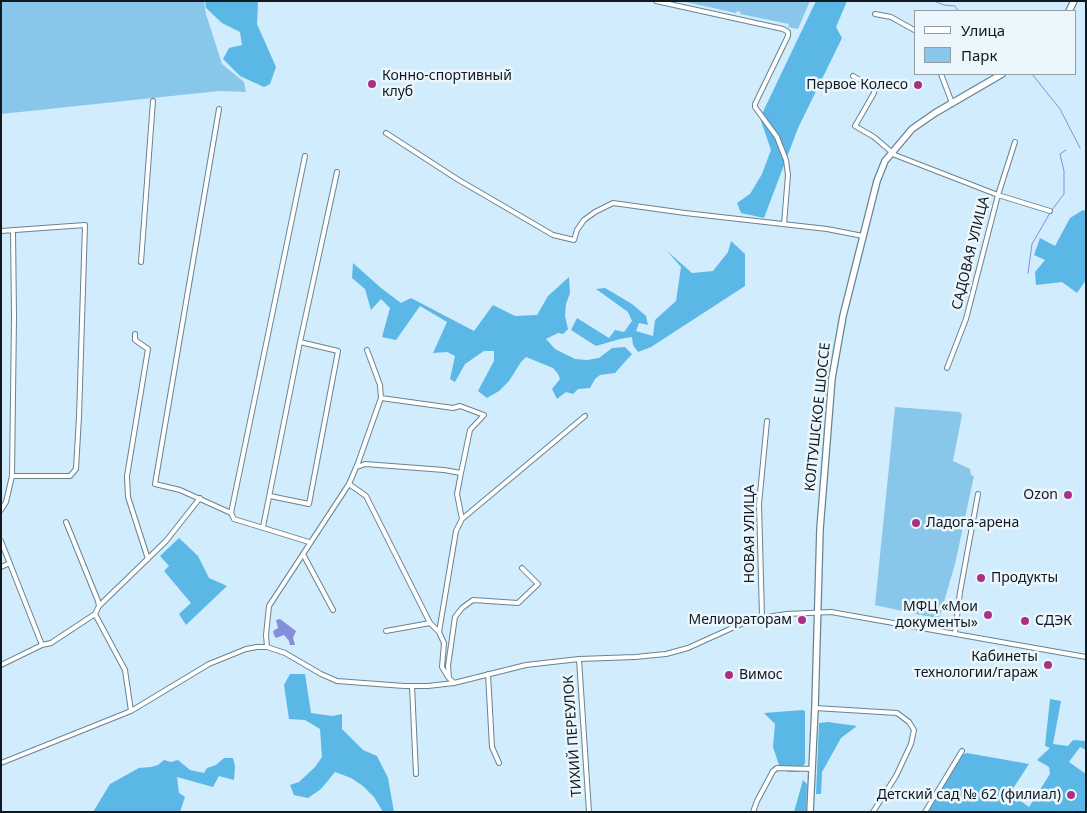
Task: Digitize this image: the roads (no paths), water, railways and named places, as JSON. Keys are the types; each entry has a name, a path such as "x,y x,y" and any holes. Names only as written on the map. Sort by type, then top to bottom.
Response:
{"main road":[{"name":"КОЛТУШСКОЕ ШОССЕ","path":"810,812 823,481 833,365 843,316 878,176 885,161 912,129 1000,75"}],"street":[{"path":"656,1 784,29 788,32 788,36 757,98 755,107 777,137 786,160 788,175 784,224"},
{"path":"875,14 891,17 914,30"},
{"path":"941,75 952,104"},
{"path":"853,76 874,88 874,93 856,126 874,137 896,155 998,194 1050,211"},
{"path":"141,262 153,101"},
{"path":"218,109 215,138 155,484 180,490 200,498 231,513 234,519 310,542"},
{"path":"386,134 553,235 574,240 577,230 584,220 613,203 685,214 827,229 863,236"},
{"name":"САДОВАЯ УЛИЦА","path":"947,368 966,319 998,194 1015,142"},
{"path":"231,513 305,156"},
{"path":"263,527 300,342 337,172"},
{"path":"1,231 85,225 76,469 70,476 12,476"},
{"path":"1,510 6,502 12,476 13,230"},
{"path":"135,334 135,340 148,349 127,476 127,490 148,559"},
{"path":"270,496 309,504 313,484 338,351 300,342"},
{"path":"267,647 266,635 269,606 349,484 357,467 381,398 380,385 367,350"},
{"path":"381,398 453,408 460,406 484,416 470,430 457,494 462,519"},
{"path":"439,632 456,531 462,519 585,416"},
{"name":"НОВАЯ УЛИЦА","path":"762,617 758,504 767,421"},
{"path":"357,467 365,464 461,473"},
{"path":"349,484 366,496 430,623 439,632 444,643 442,667 444,673 454,682"},
{"path":"955,633 960,592 978,494"},
{"path":"1,665 42,645 52,643 95,614 99,606 166,541 200,498"},
{"path":"66,522 99,606"},
{"path":"1,541 42,645"},
{"path":"303,554 333,610"},
{"path":"1,567 10,564"},
{"path":"449,678 448,666 455,617 462,608 473,600 518,603 538,584 522,568"},
{"path":"1,763 131,711 220,659 246,649 267,647 285,653 337,681 412,686 454,682 526,664 579,659 635,658 672,653 688,648 735,625 762,617 831,612 1086,657"},
{"path":"95,614 124,670 131,711"},
{"path":"386,631 430,623"},
{"name":"ТИХИЙ ПЕРЕУЛОК","path":"579,659 589,812"},
{"path":"488,674 492,747 498,763"},
{"path":"412,686 416,774"},
{"path":"815,708 889,711 897,713 909,722 914,730 911,744 896,776 873,812"},
{"path":"925,812 962,751"},
{"path":"754,812 757,801 773,771 777,768 812,769"}],"waterway":[{"path":"934,1 944,5 955,6 957,10"},
{"path":"1033,75 1060,109 1080,148"},
{"path":"1052,210 1064,194 1064,171 1060,154 1066,150"},
{"path":"1028,273 1032,244 1050,213"}],"place":[{"name":"Конно-спортивный клуб","path":"372,84"},
{"name":"Первое Колесо","path":"918,85"},
{"name":"Ozon","path":"1068,495"},
{"name":"Ладога-арена","path":"916,523"},
{"name":"Продукты","path":"981,578"},
{"name":"МФЦ «Мои документы»","path":"988,615"},
{"name":"Мелиораторам","path":"802,620"},
{"name":"СДЭК","path":"1025,621"},
{"name":"Кабинеты технологии/гараж","path":"1048,665"},
{"name":"Вимос","path":"729,675"},
{"name":"Детский сад № 62 (филиал)","path":"1071,795"}]}
